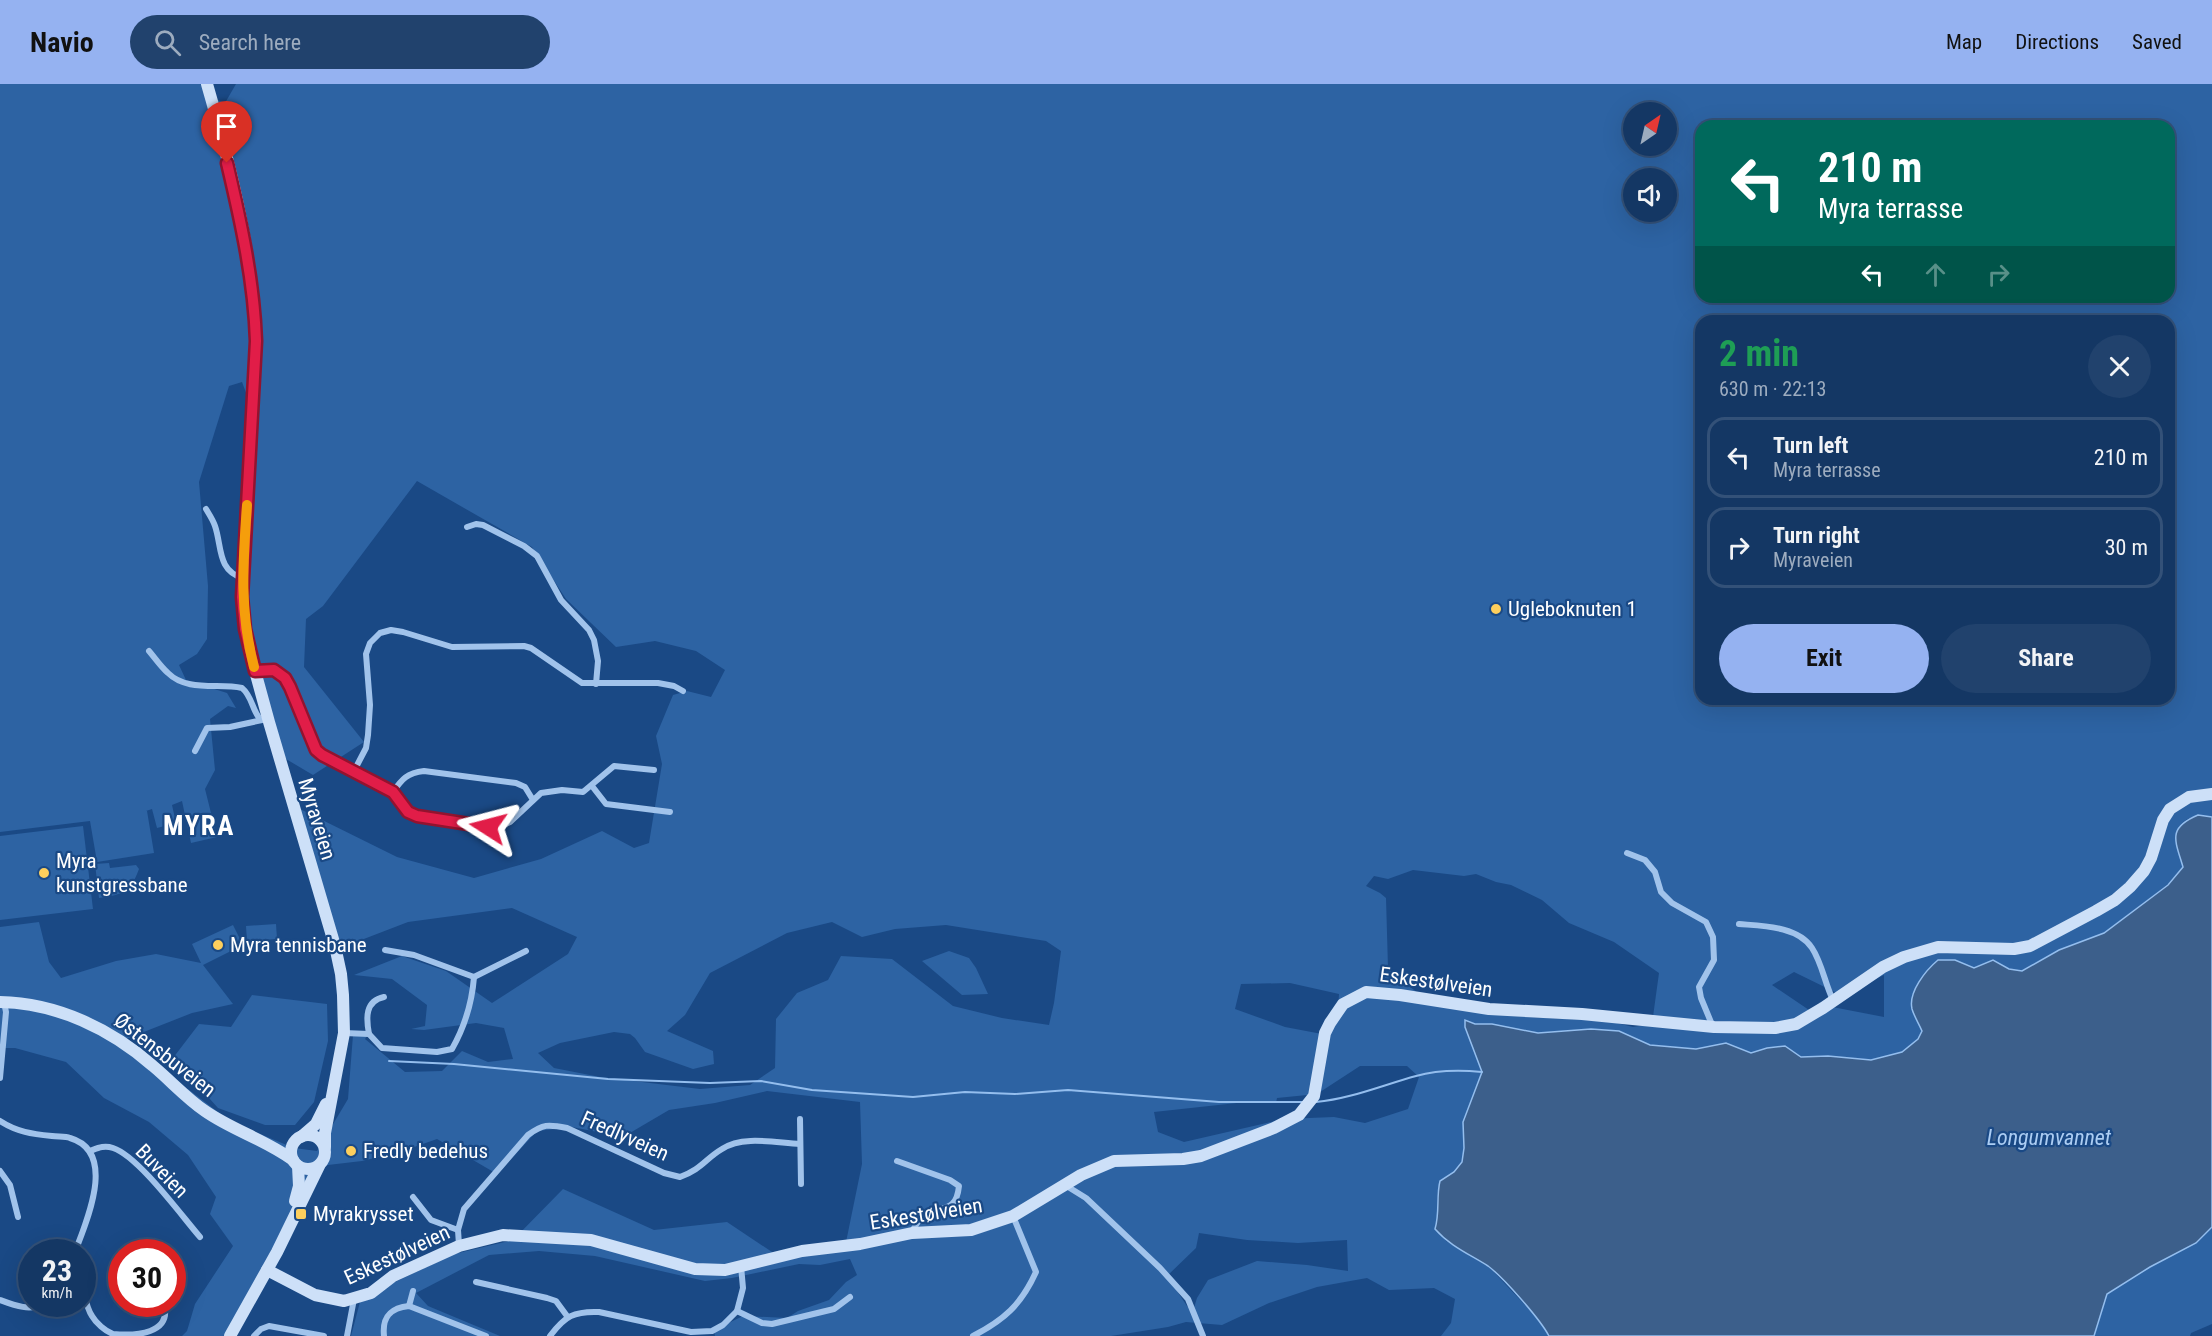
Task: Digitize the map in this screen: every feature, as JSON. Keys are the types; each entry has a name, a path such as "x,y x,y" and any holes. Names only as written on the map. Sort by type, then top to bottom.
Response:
{"main road":[{"name":"Myraveien","path":"207,84 246,248 255,310 256,341 243,578 244,620 265,721 335,946 343,995 344,1033 325,1132 325,1147"},
{"name":"Eskestølveien","path":"267,1270 315,1295 344,1301 371,1293 393,1276 459,1246 503,1235 571,1237 608,1244 695,1269 725,1269 802,1251 860,1244 912,1233 971,1230 1013,1216 1081,1175 1114,1161 1183,1159 1209,1153 1289,1121 1310,1101 1325,1033 1330,1023 1343,1004 1366,992 1400,995 1489,1010 1582,1014 1714,1028 1775,1028 1796,1024 1883,967 1925,949 1938,947 2014,949 2041,941 2115,900 2130,887 2147,864 2163,820 2170,809 2189,797 2212,794"},
{"name":"Østensbuveien","path":"2,1002 58,1012 96,1026 153,1065 206,1112 295,1163"},
{"name":"Myraveien","path":"298,1139 316,1124 332,1092"},
{"name":"Østensbuveien","path":"234,1128 275,1141 298,1139"},
{"path":"231,1336 288,1231 306,1189 324,1159 325,1147 315,1137 306,1136 298,1139 291,1153 299,1186 288,1231"},
{"path":"295,1163 304,1169 319,1166"}],"street":[{"path":"206,509 216,526 225,567 243,578"},
{"path":"467,527 483,525 524,546 537,556 561,600 589,630 594,640 598,661 596,684"},
{"path":"354,771 366,748 369,735 370,705 366,654 370,643 380,633 391,630 452,647 524,646 531,648 582,683 658,683 674,686 683,691"},
{"path":"149,651 168,674 182,682 192,685 242,688 248,695 254,711 265,721"},
{"path":"255,671 274,670 285,678 316,750 393,792 408,812 417,816 497,828 510,822 542,793 550,791 583,792 614,766 654,770"},
{"path":"195,751 207,728 265,721"},
{"path":"393,792 404,777 424,771 516,783 525,787 533,800"},
{"path":"592,786 606,804 670,812"},
{"path":"1627,853 1645,860 1655,872 1661,892 1671,903 1706,922 1713,937 1714,960 1699,987 1701,998 1714,1028"},
{"path":"1739,924 1770,927 1800,936 1813,949 1833,1000"},
{"path":"385,950 414,955 474,977 526,951"},
{"path":"384,997 373,1001 367,1022 369,1034 382,1048 437,1052 452,1049 461,1032 472,999 474,977"},
{"path":"0,1075 6,1012 2,1002"},
{"path":"344,1033 369,1034"},
{"path":"800,1119 801,1184"},
{"path":"0,1121 24,1133 70,1138 90,1151 96,1182 92,1204 80,1239"},
{"name":"Fredlyveien","path":"459,1246 458,1230 464,1209 528,1135 540,1126 552,1125 567,1128 664,1173 680,1177 704,1166 720,1150 732,1143 750,1141 800,1144"},
{"name":"Buveien","path":"90,1151 103,1146 113,1148 127,1156 139,1166 200,1237"},
{"path":"897,1161 950,1180 959,1186 958,1198 950,1207 925,1215 918,1221 912,1233"},
{"path":"0,1171 10,1185 18,1217"},
{"path":"1065,1185 1086,1198 1160,1268 1188,1299 1203,1336"},
{"path":"413,1197 431,1220 458,1230"},
{"path":"973,1336 992,1326 1013,1310 1027,1291 1036,1272 1013,1216"},
{"path":"550,1336 567,1316 599,1312 691,1334 712,1331 723,1325 737,1311 743,1288 741,1266"},
{"path":"476,1282 556,1301 567,1316"},
{"path":"409,1306 413,1291"},
{"path":"737,1311 762,1323 772,1324 834,1309 850,1297"},
{"path":"347,1336 354,1299"},
{"path":"0,1300 18,1305"},
{"path":"384,1336 383,1323 387,1314 397,1307 409,1306 486,1336"},
{"path":"92,1317 113,1335 152,1333 161,1328 165,1317"},
{"path":"254,1336 261,1329 269,1326 324,1336"}],"shaded area":[{"path":"0,84 202,84 208,96 225,103 236,84 2212,84 2212,817 2189,818 2183,823 2177,836 2183,866 2168,884 2104,933 2059,950 2022,971 2009,969 1993,961 1974,968 1955,960 1938,960 1928,969 1912,1009 1922,1031 1918,1039 1902,1052 1871,1060 1828,1056 1801,1057 1785,1046 1751,1053 1726,1043 1696,1049 1650,1045 1619,1031 1591,1029 1538,1033 1492,1024 1475,1024 1482,1072 1463,1122 1462,1163 1454,1172 1440,1181 1437,1196 1439,1219 1446,1241 1490,1268 1542,1323 1549,1336 1441,1336 1451,1323 1455,1299 1434,1288 1389,1290 1367,1278 1317,1287 1269,1303 1222,1325 1186,1322 1111,1336 715,1336 714,1330 743,1316 787,1318 798,1311 829,1300 846,1282 857,1275 850,1259 820,1265 799,1264 732,1278 705,1281 595,1256 539,1251 489,1255 416,1293 428,1306 500,1336 351,1336 361,1298 454,1254 513,1240 563,1189 654,1230 727,1222 778,1256 845,1247 862,1164 860,1102 767,1091 715,1103 669,1110 623,1137 572,1127 537,1131 497,1174 437,1139 403,1151 362,1161 311,1167 290,1219 234,1336 182,1336 187,1331 195,1304 233,1246 210,1214 216,1197 188,1155 149,1122 104,1098 66,1062 15,1048 0,1048 0,927 39,922 49,962 61,978 116,961 156,954 201,963 192,944 233,925 243,945 203,965 233,1004 192,1013 126,1039 231,1122 294,1148 317,1151 348,1099 353,1035 367,1036 365,1039 405,1072 442,1071 462,1051 488,1062 513,1059 504,1028 476,1023 424,1030 411,1029 425,1026 427,1005 392,979 354,975 402,956 446,971 492,1003 568,954 577,937 512,908 408,922 343,947 342,958 298,808 397,857 474,878 541,859 602,831 634,848 649,843 662,764 656,736 673,695 687,691 711,697 725,670 696,651 655,641 616,647 566,599 532,547 417,481 323,606 306,619 304,667 364,742 313,775 286,759 262,716 245,608 251,406 242,382 229,386 199,482 208,586 207,639 197,654 179,665 186,680 227,693 236,708 228,706 210,719 215,770 205,789 217,837 191,843 182,801 172,805 176,823 157,828 152,809 146,811 154,853 97,862 90,821 0,832","holes":["1413,870 1464,876 1476,874 1511,885 1542,900 1569,923 1614,942 1659,973 1652,1024 1633,1027 1609,1021 1526,1017 1427,1001 1388,968 1386,898 1366,886 1374,876 1388,879","832,922 862,937 895,929 946,925 1046,941 1061,951 1049,1025 1002,1018 953,1006 892,959 841,956 828,980 797,993 776,1019 775,1068 750,1085 700,1089 600,1077 554,1068 538,1053 560,1043 614,1032 630,1034 645,1052 693,1069 714,1064 713,1051 667,1031 685,1015 710,973 787,933","1794,972 1841,995 1884,975 1884,1017 1822,1005 1812,1012 1772,985","1290,983 1339,994 1338,1010 1322,1034 1285,1027 1235,1009 1241,984","1360,1066 1407,1066 1419,1077 1408,1109 1365,1123 1334,1117 1284,1119 1184,1142 1158,1132 1154,1112 1255,1101 1276,1103 1277,1098 1317,1094","1199,1233 1247,1240 1298,1243 1347,1240 1348,1271 1257,1261 1208,1280 1197,1298 1193,1311 1187,1306 1167,1276 1196,1248"]},
{"name":"Myra kunstgressbane","path":"83,826 93,909 0,920 0,836"},
{"path":"109,863 110,868 136,865 139,869 125,891 99,898 95,864"},
{"path":"276,924 277,939 247,941 246,926"},
{"path":"949,951 969,958 988,994 962,995 922,961"},
{"path":"252,995 327,1004 328,1041 314,1102 295,1125 265,1125 218,1108 173,1058 199,1024 231,1027"},
{"path":"2212,1227 2212,1324 2191,1333 2190,1336 2094,1336 2107,1294"}],"water":[{"name":"Longumvannet","path":"2198,815 2212,817 2212,1227 2196,1243 2150,1267 2107,1294 2094,1336 1549,1336 1530,1309 1495,1271 1453,1245 1435,1229 1440,1181 1454,1172 1462,1162 1463,1122 1482,1072 1465,1027 1465,1020 1475,1024 1492,1024 1538,1033 1591,1029 1619,1031 1650,1045 1696,1049 1726,1043 1751,1053 1785,1046 1801,1057 1828,1056 1871,1060 1902,1052 1918,1039 1922,1031 1911,1002 1923,975 1938,960 1955,960 1974,968 1993,960 2009,969 2022,971 2059,950 2104,933 2168,885 2183,867 2176,836 2181,825"}],"waterway":[{"path":"389,1061 454,1064 608,1079 710,1083 761,1081 812,1090 913,1097 965,1092 1015,1094 1068,1090 1219,1102 1304,1102"},
{"path":"1316,1102 1354,1095 1424,1074 1449,1071 1482,1072"}],"slow traffic":[{"path":"247,505 242,597 245,629 254,667"}],"place":[{"name":"Ugleboknuten 1","path":"1496,609"},
{"name":"Myra kunstgressbane","path":"44,873"},
{"name":"Myra tennisbane","path":"218,945"},
{"name":"Fredly bedehus","path":"351,1151"},
{"name":"Myrakrysset","path":"301,1214"}],"district":[{"name":"MYRA","path":"199,826"}],"route":[{"path":"227,163 246,248 255,310 256,341 242,597 245,629 255,671 274,670 285,678 316,750 322,755 393,792 408,812 417,816 488,827"}]}
